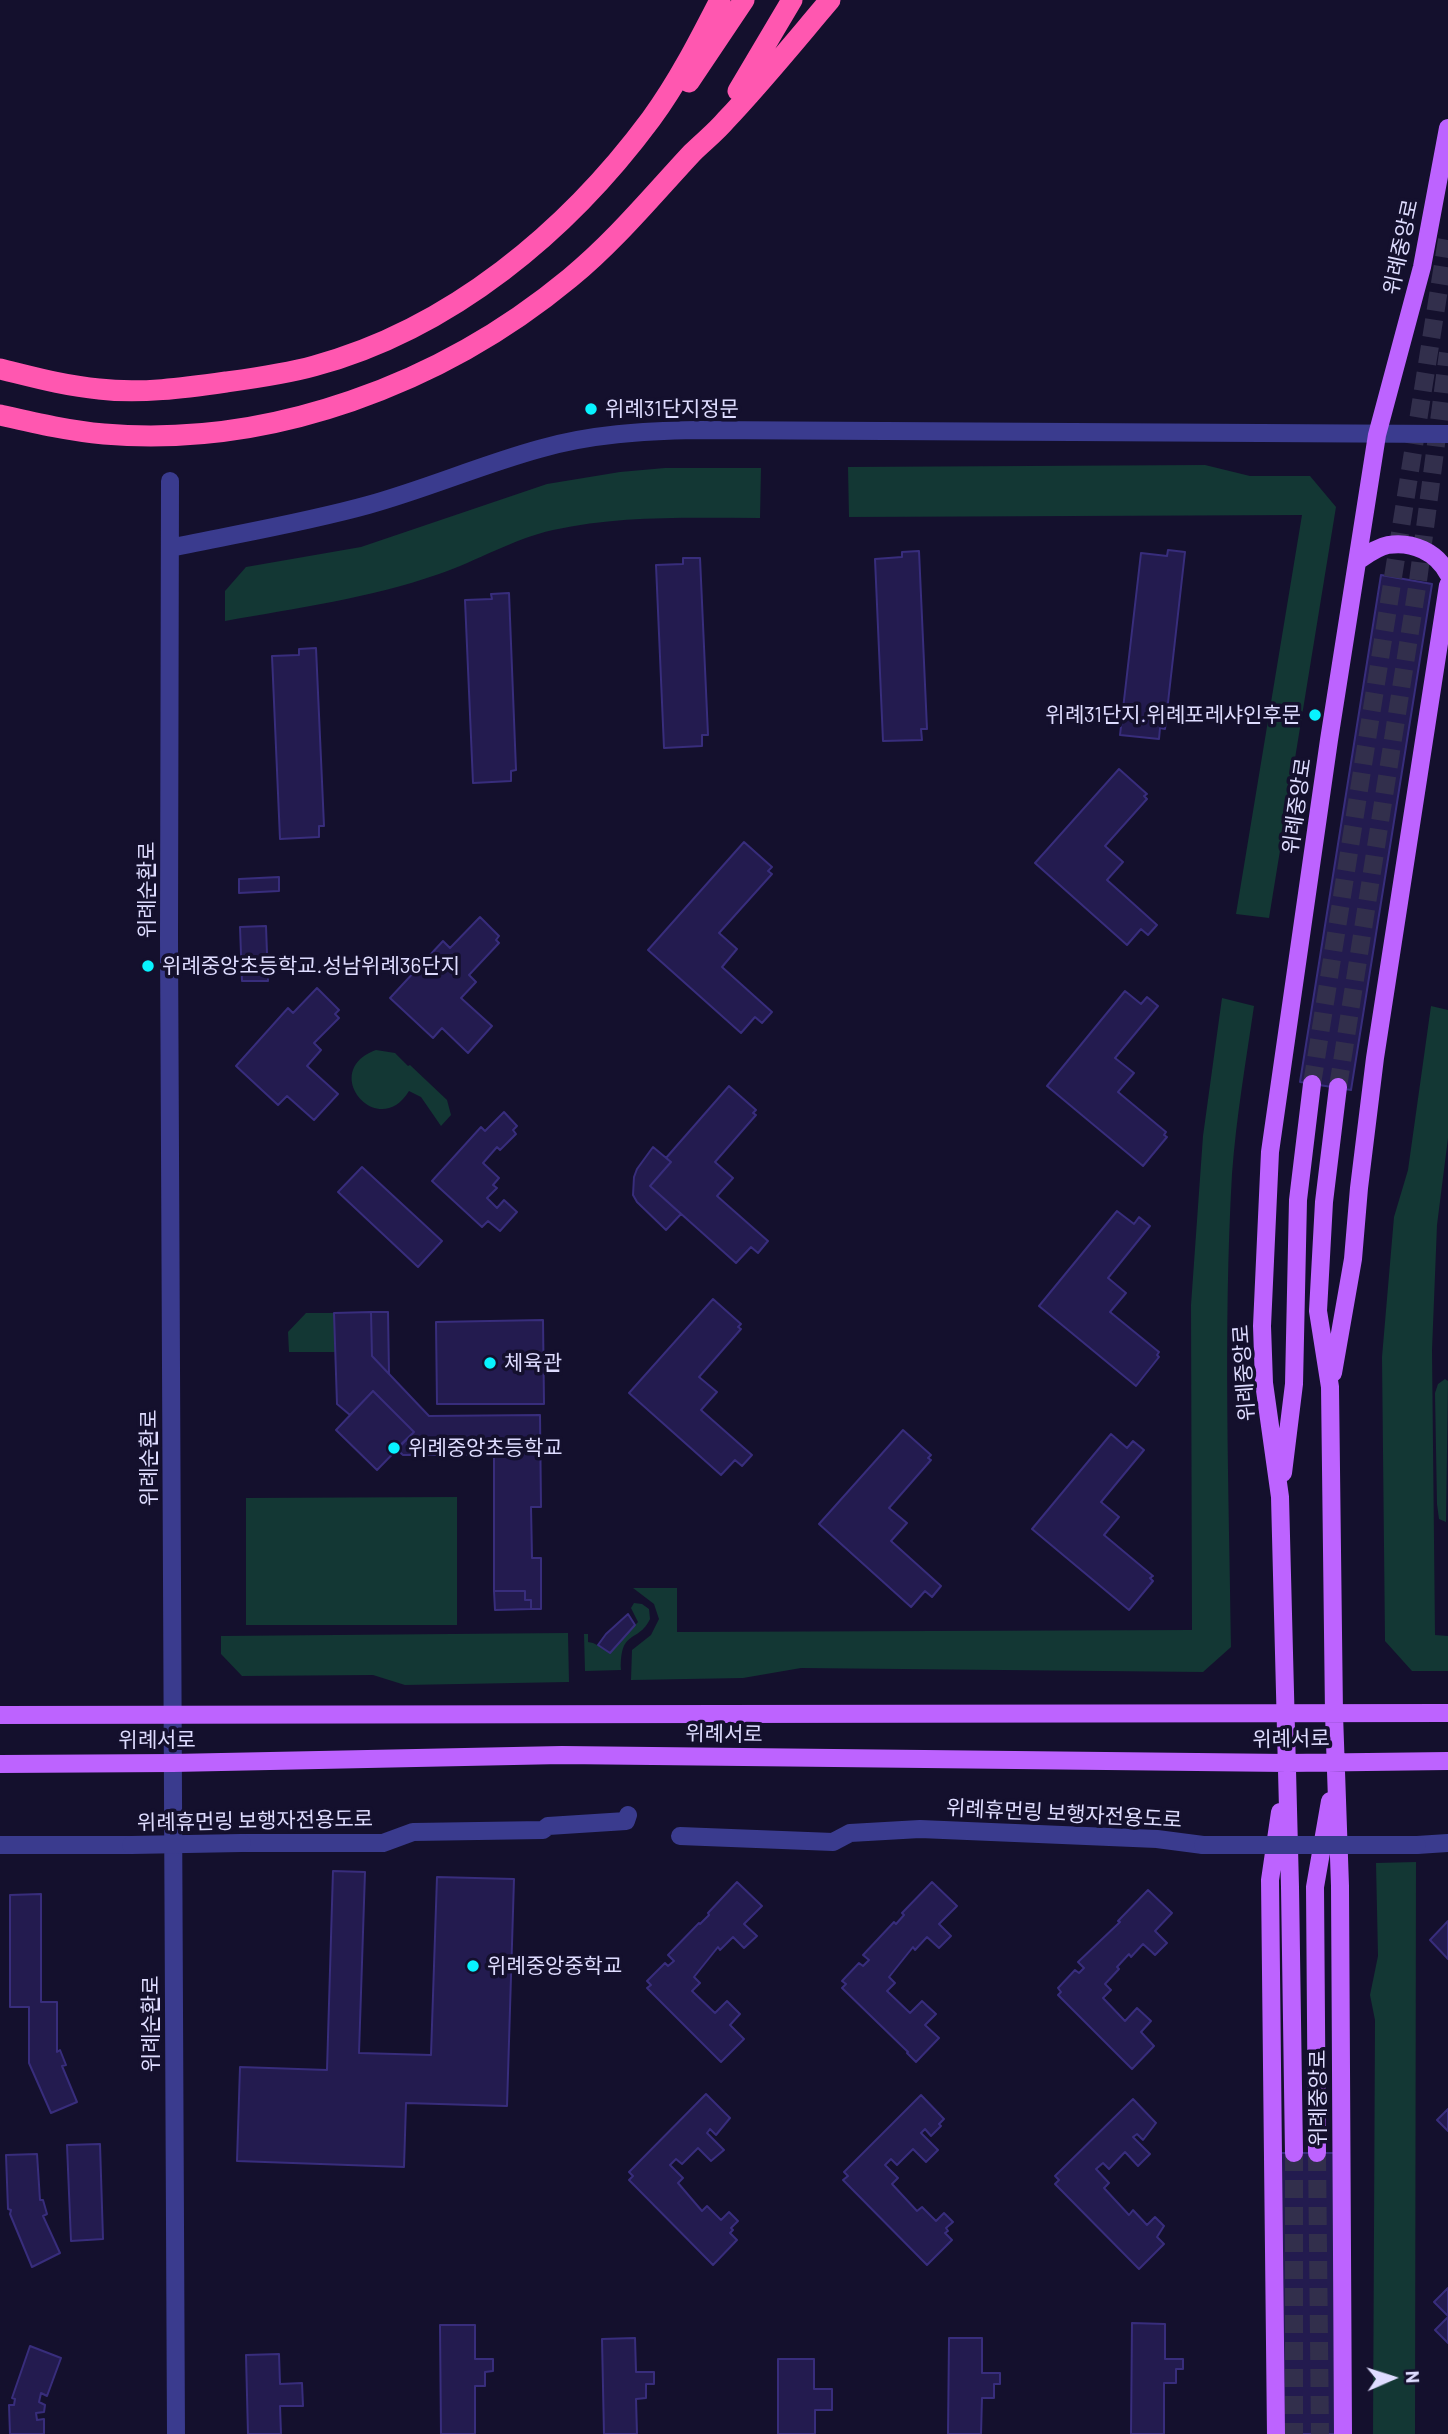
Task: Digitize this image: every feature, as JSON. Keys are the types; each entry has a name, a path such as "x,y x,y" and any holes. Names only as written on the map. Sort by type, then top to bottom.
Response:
{"highway":[{"path":"629,148 674,85 720,0"},
{"path":"0,369 72,386 125,391 210,384 282,373 343,356 405,331 478,287 551,231 576,207 686,87 744,0"},
{"path":"693,152 734,96 792,0"},
{"path":"0,415 84,432 128,435 200,434 243,429 294,418 372,393 469,347 544,299 602,249 724,122 830,0"}],"main road":[{"name":"위례중앙로","path":"1294,2153 1280,1497 1264,1383 1262,1326 1270,1152 1329,740 1377,435 1422,267 1448,128"},
{"path":"1358,561 1376,549 1388,545 1403,545 1435,555 1448,574"},
{"name":"위례중앙로","path":"1330,1387 1353,1259 1375,1058 1448,585"},
{"name":"위례중앙로","path":"1280,1497 1294,1384 1298,1200 1312,1084"},
{"name":"위례중앙로","path":"1338,1087 1324,1202 1318,1311 1330,1387 1334,1714 1340,1886 1343,2434"},
{"name":"위례서로","path":"0,1716 1448,1713"},
{"name":"위례서로","path":"0,1763 173,1763 562,1755 1287,1763 1448,1761"},
{"name":"위례중앙로","path":"1317,2153 1315,1887 1337,1762"},
{"name":"위례중앙로","path":"1276,2434 1270,1880 1287,1763"}],"street":[{"path":"170,548 297,523 368,505 541,448 658,430 1448,434"},
{"name":"위례순환로","path":"170,481 169,966 176,2434"},
{"name":"위례휴먼링 보행자전용도로","path":"0,1844 383,1843 413,1832 543,1830 548,1826 626,1821 628,1815"},
{"name":"위례휴먼링 보행자전용도로","path":"680,1836 833,1842 850,1833 920,1829 1157,1839 1203,1844 1448,1843"}],"green space":[{"path":"1205,465 1250,476 1310,476 1336,507 1269,918 1236,914 1302,515 849,517 848,467"},
{"path":"665,468 761,468 760,518 630,520 553,530 524,539 453,569 387,590 225,621 225,591 246,567 361,547 547,484"},
{"path":"1222,998 1254,1006 1236,1132 1229,1233 1227,1410 1231,1647 1203,1672 801,1668 743,1678 631,1680 632,1650 651,1635 659,1619 654,1604 633,1588 677,1588 677,1632 1192,1630 1191,1305 1203,1136"},
{"path":"1431,1006 1448,1010 1448,1138 1437,1225 1432,1350 1435,1635 1448,1636 1448,1671 1412,1671 1385,1641 1382,1357 1394,1217 1408,1170"},
{"path":"376,1050 395,1053 447,1100 451,1115 441,1126 421,1097 409,1091 396,1105 383,1109 370,1106 359,1098 353,1086 352,1072 359,1060"},
{"path":"306,1313 334,1313 335,1352 289,1352 288,1332"},
{"path":"1445,1379 1448,1381 1446,1522 1439,1519 1437,1504 1435,1393 1438,1384"},
{"path":"457,1497 457,1625 246,1625 246,1498"},
{"path":"634,1603 649,1609 650,1619 623,1648 621,1670 585,1671 584,1634 588,1634 588,1642 611,1652 638,1622 631,1608"},
{"path":"568,1633 569,1682 405,1685 373,1675 242,1676 221,1654 221,1636"},
{"path":"1416,1862 1415,2434 1373,2434 1375,2020 1370,1995 1378,1956 1376,1863"}],"building":[{"path":"1168,550 1185,552 1165,729 1160,728 1159,739 1120,735 1141,553 1167,556"},
{"path":"919,551 927,729 921,729 922,740 883,741 875,559 902,557 902,552"},
{"path":"683,558 700,558 708,735 702,735 702,746 664,748 656,565 683,564"},
{"path":"1381,575 1432,584 1351,1090 1300,1082"},
{"path":"509,593 516,770 511,771 511,781 473,783 465,600 492,599 491,594"},
{"path":"316,648 324,826 319,826 319,837 280,839 272,656 299,655 299,649"},
{"path":"1119,769 1147,794 1144,796 1147,799 1105,846 1123,862 1107,880 1157,925 1148,935 1141,929 1127,945 1035,863"},
{"path":"744,842 772,867 768,871 772,874 719,933 737,949 722,967 772,1012 762,1023 755,1017 741,1033 648,950"},
{"path":"279,877 279,891 239,893 239,879"},
{"path":"480,917 499,936 496,940 499,943 469,975 476,982 461,998 492,1026 468,1053 442,1028 433,1038 390,998 443,941 450,948"},
{"path":"266,926 268,981 242,981 240,927"},
{"path":"317,988 339,1010 335,1014 339,1018 314,1043 321,1050 307,1066 338,1094 314,1120 287,1096 278,1105 236,1066 288,1008 293,1013"},
{"path":"1125,991 1141,1004 1147,997 1158,1006 1115,1058 1134,1073 1118,1092 1166,1132 1164,1135 1167,1137 1143,1166 1047,1086"},
{"path":"729,1086 756,1110 753,1113 756,1115 715,1162 733,1178 717,1196 768,1241 758,1253 751,1247 736,1263 650,1186 671,1162 666,1158"},
{"path":"504,1112 517,1126 513,1130 516,1134 500,1150 497,1147 483,1163 499,1178 493,1185 497,1188 487,1198 497,1208 504,1200 517,1212 500,1231 488,1221 482,1227 432,1181 481,1127 485,1131"},
{"path":"653,1147 671,1162 650,1186 681,1214 666,1230 633,1195 637,1169"},
{"path":"362,1167 442,1241 418,1267 338,1192"},
{"path":"1117,1211 1134,1224 1139,1217 1150,1226 1108,1278 1126,1293 1110,1312 1159,1352 1159,1357 1136,1386 1039,1306"},
{"path":"713,1299 741,1324 738,1327 741,1329 699,1377 717,1392 701,1410 752,1455 742,1466 735,1460 721,1475 629,1393"},
{"path":"371,1312 372,1356 429,1416 540,1415 541,1507 531,1507 532,1558 541,1558 541,1609 531,1609 531,1600 525,1600 525,1591 494,1591 494,1455 403,1455 396,1449 414,1432 373,1391 350,1415 337,1404 334,1313"},
{"path":"371,1312 388,1312 389,1374 372,1356"},
{"name":"체육관","path":"543,1320 544,1404 437,1404 436,1322"},
{"path":"373,1391 414,1432 377,1470 336,1430"},
{"path":"903,1430 931,1455 928,1458 931,1460 889,1508 907,1523 891,1541 941,1586 932,1597 925,1591 911,1607 819,1524"},
{"path":"1111,1434 1127,1448 1133,1441 1144,1450 1101,1502 1119,1517 1104,1535 1153,1576 1150,1578 1153,1581 1129,1610 1032,1529"},
{"path":"494,1591 525,1591 525,1600 531,1600 531,1609 495,1610"},
{"path":"628,1614 635,1625 610,1653 598,1645 606,1634"},
{"name":"위례중앙중학교","path":"333,1871 365,1872 359,2053 431,2055 437,1877 514,1879 507,2106 406,2103 404,2167 237,2161 240,2067 327,2070"},
{"path":"737,1882 762,1906 744,1924 757,1936 744,1948 733,1937 720,1950 718,1947 694,1977 700,1983 692,1991 715,2013 727,2001 740,2014 730,2025 744,2039 721,2062 647,1988 651,1985 647,1981 665,1963 668,1966 674,1961 668,1955 709,1915"},
{"path":"932,1882 957,1906 939,1924 951,1936 939,1948 927,1937 915,1950 913,1947 889,1977 895,1983 887,1991 910,2013 922,2001 936,2014 925,2025 939,2038 916,2062 842,1988 846,1984 842,1981 859,1963 863,1966 869,1960 863,1955 894,1922 896,1924 904,1915 902,1913"},
{"path":"1148,1890 1172,1913 1155,1931 1167,1943 1155,1955 1143,1944 1131,1957 1129,1954 1105,1984 1111,1990 1103,1998 1125,2021 1137,2008 1151,2021 1141,2032 1154,2046 1132,2069 1058,1995 1061,1992 1058,1988 1075,1970 1079,1973 1084,1968 1078,1962 1120,1922 1118,1921"},
{"path":"41,1894 41,2002 57,2002 57,2052 60,2050 66,2065 62,2066 77,2102 51,2113 29,2063 29,2007 10,2007 10,1895"},
{"path":"1448,1921 1448,1959 1430,1940"},
{"path":"706,2094 730,2118 716,2135 710,2129 707,2133 724,2150 711,2161 698,2148 682,2164 676,2159 670,2165 683,2178 678,2183 702,2211 707,2206 721,2220 729,2212 738,2221 730,2233 737,2240 713,2265 629,2180 633,2176 629,2172"},
{"path":"921,2095 944,2119 931,2136 925,2129 921,2133 938,2150 926,2162 913,2149 897,2165 891,2159 885,2165 898,2178 892,2184 917,2211 922,2207 936,2221 944,2213 953,2222 946,2228 948,2231 945,2233 952,2240 927,2265 843,2180 848,2176 844,2172"},
{"path":"1133,2099 1156,2123 1143,2140 1137,2134 1133,2137 1150,2154 1138,2166 1125,2152 1109,2169 1103,2163 1096,2169 1109,2183 1104,2188 1129,2215 1133,2210 1147,2225 1155,2217 1164,2226 1157,2237 1164,2244 1139,2269 1055,2184 1059,2180 1055,2176"},
{"path":"1448,2109 1448,2131 1437,2120"},
{"path":"100,2144 103,2239 71,2241 67,2145"},
{"path":"1280,2153 1336,2153 1336,2434 1281,2434"},
{"path":"37,2154 40,2200 43,2200 47,2214 43,2216 60,2253 32,2267 10,2214 11,2210 8,2209 6,2155"},
{"path":"1448,2288 1448,2316 1434,2302"},
{"path":"1448,2317 1448,2343 1435,2330"},
{"path":"1132,2323 1165,2324 1165,2359 1183,2359 1183,2369 1176,2369 1176,2383 1164,2383 1164,2434 1131,2434"},
{"path":"440,2325 475,2325 475,2359 493,2359 493,2371 485,2372 485,2386 475,2386 475,2434 441,2434"},
{"path":"635,2338 636,2372 654,2372 654,2384 646,2384 646,2398 636,2399 637,2434 604,2434 602,2339"},
{"path":"949,2338 982,2338 982,2373 1000,2373 1000,2384 994,2384 994,2398 982,2398 981,2434 948,2434"},
{"path":"30,2346 61,2358 47,2396 41,2393 39,2402 45,2405 44,2412 36,2413 37,2420 44,2419 44,2434 10,2434 9,2405 14,2405 15,2399 12,2398"},
{"path":"279,2354 280,2384 302,2383 303,2406 280,2406 281,2434 248,2434 246,2355"},
{"path":"778,2359 814,2359 814,2389 832,2389 832,2410 815,2410 815,2434 778,2434"}],"tunnel":[{"path":"1312,1084 1448,233"},
{"path":"1338,1087 1418,581 1448,353"},
{"path":"1294,2153 1294,2434"},
{"path":"1317,2153 1320,2434"}],"place":[{"name":"위례31단지정문","path":"591,409"},
{"name":"위례31단지.위례포레샤인후문","path":"1315,715"},
{"name":"위례중앙초등학교.성남위례36단지","path":"148,966"},
{"name":"체육관","path":"490,1363"},
{"name":"위례중앙초등학교","path":"394,1448"},
{"name":"위례중앙중학교","path":"473,1966"}]}
